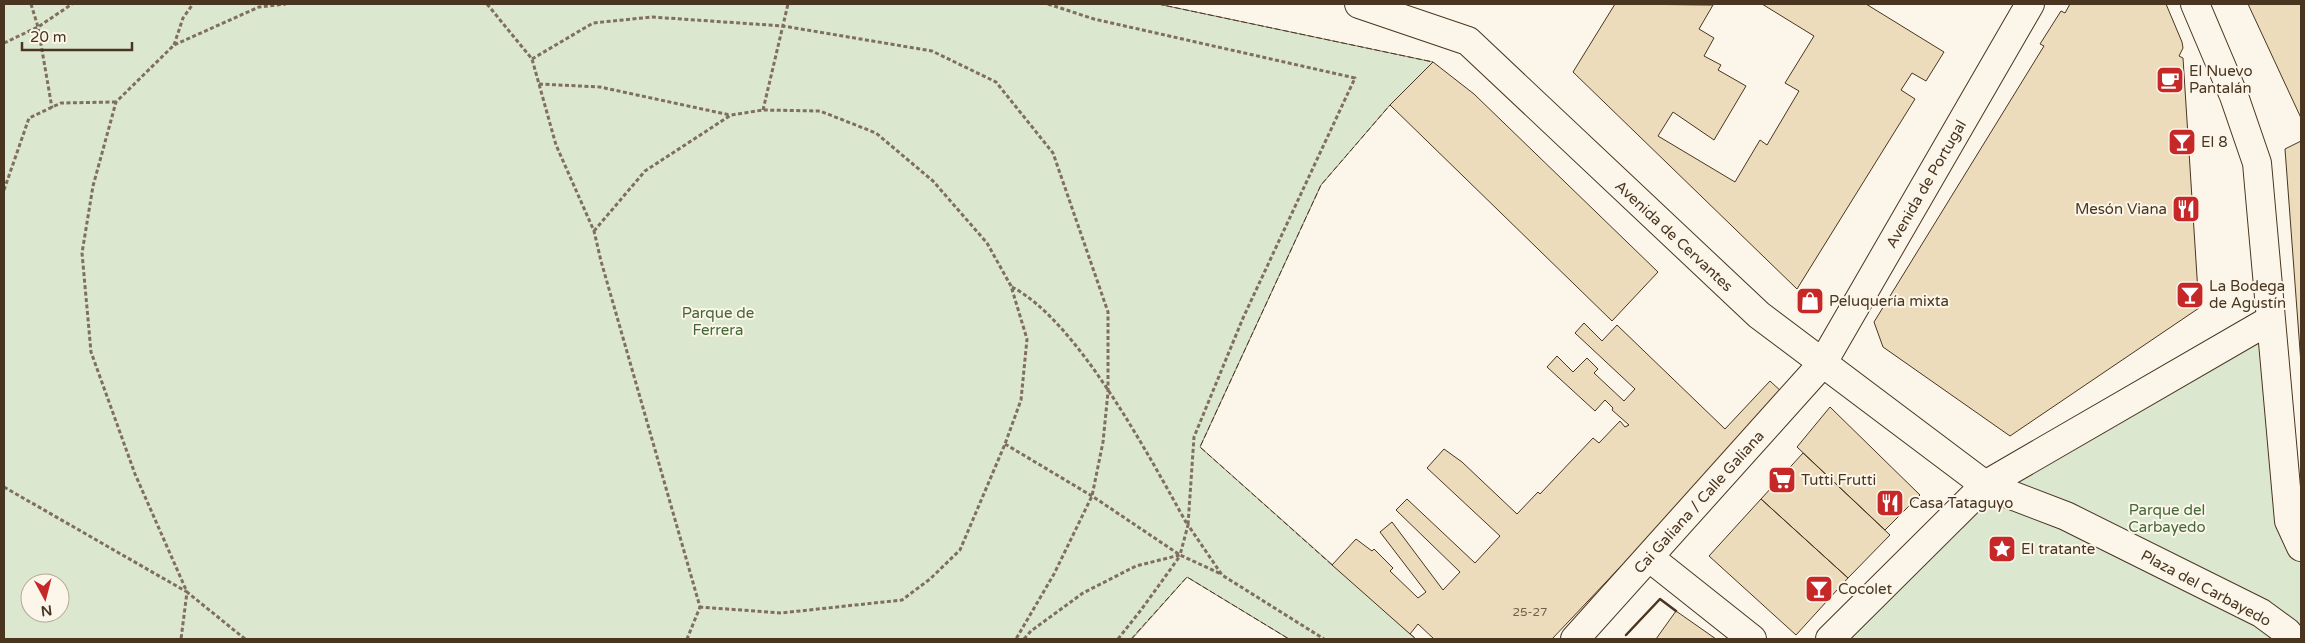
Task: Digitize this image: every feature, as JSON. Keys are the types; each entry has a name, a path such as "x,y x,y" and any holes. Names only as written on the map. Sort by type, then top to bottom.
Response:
{"street":[{"name":"Avenida de Cervantes","path":"1359,4 1468,41 1759,315 1985,485"},
{"name":"Avenida de Portugal","path":"1822,364 2030,4"},
{"path":"2195,4 2234,96 2257,163 2289,521 2301,547"},
{"path":"1830,639 1985,485 2270,320"},
{"name":"Cai Galiana / Calle Galiana","path":"1575,639 1650,558 1822,364"},
{"name":"Plaza del Carbayedo","path":"1985,485 2066,516 2261,613 2287,632 2293,639"},
{"path":"1650,558 1752,639"}],"path":[{"path":"32,4 52,108"},
{"path":"4,43 38,28 72,4"},
{"path":"174,45 183,18 193,4"},
{"path":"181,639 187,592 135,474 91,352 82,253 93,186 116,102 174,45 259,7 286,4"},
{"path":"487,4 532,59 556,146 594,231 603,271 700,608 687,639"},
{"path":"763,110 788,4"},
{"path":"1048,4 1094,19 1355,78 1243,318 1194,437 1188,525 1180,555 1118,639"},
{"path":"532,59 593,23 652,17 783,26 932,51 996,82 1053,153 1108,312 1108,392 1103,442 1092,496 1054,574 1016,639"},
{"path":"539,84 600,87 731,115 763,110 820,111 876,133 933,181 981,236 1011,286 1027,339 1021,400 1005,444 960,550 902,600 781,613 700,608"},
{"path":"4,190 29,118 61,103 116,102"},
{"path":"594,231 645,171 731,115"},
{"path":"1011,286 1021,292 1066,332 1150,457 1188,525 1222,575"},
{"path":"1005,444 1092,496 1180,555 1222,575 1324,639"},
{"path":"4,487 187,592 245,639"},
{"path":"1024,639 1031,631 1083,593 1136,566 1180,555"}],"green space":[{"name":"Parque de Ferrera","path":"4,4 1158,4 1433,62 1390,105 1321,185 1200,447 1416,639 1289,639 1187,577 1132,639 4,639"},
{"name":"Parque del Carbayedo","path":"2270,320 2301,547 2301,639 1830,639 1985,485"}],"building":[{"path":"1615,4 1713,5 1699,29 1714,38 1704,56 1721,65 1718,70 1746,86 1714,140 1673,112 1658,136 1735,182 1760,140 1767,145 1799,91 1785,83 1814,36 1762,4 1866,4 1944,52 1926,81 1912,73 1901,90 1915,99 1797,289 1573,72"},
{"path":"2070,4 2166,4 2183,48 2179,56 2183,58 2199,308 2010,436 1883,347 1874,322 2044,46 2040,44 2061,11 2065,13"},
{"path":"2248,4 2301,4 2301,118"},
{"path":"1433,62 1474,94 1658,272 1612,321 1390,105"},
{"path":"2301,141 2301,364 2285,149"},
{"path":"1584,323 1602,341 1617,325 1725,429 1770,381 1784,394 1552,639 1434,639 1418,624 1410,634 1332,565 1356,539 1372,551 1374,549 1393,568 1390,571 1418,598 1426,592 1380,532 1392,522 1443,590 1460,572 1396,510 1407,499 1475,563 1500,536 1427,468 1444,449 1462,462 1517,514 1538,492 1540,494 1593,438 1599,443 1620,421 1625,427 1629,425 1612,410 1613,408 1605,400 1595,411 1547,367 1557,356 1573,372 1587,358 1598,369 1594,373 1624,401 1635,389 1575,333"},
{"path":"1830,407 1920,495 1885,530 1797,447"},
{"path":"1803,453 1890,535 1848,578 1761,499"},
{"path":"1761,499 1848,578 1796,635 1709,556"},
{"path":"1676,611 1716,639 1656,639"}],"fence":[{"path":"1158,4 1433,62"},
{"path":"1332,565 1200,447 1321,185 1390,105"},
{"path":"1131,639 1187,577 1289,639"},
{"path":"1410,634 1416,639"}],"wall":[{"path":"1626,635 1660,599 1676,611"}],"place":[{"name":"El Nuevo Pantalán","path":"2170,80"},
{"name":"El 8","path":"2182,142"},
{"name":"Mesón Viana","path":"2186,209"},
{"name":"La Bodega de Agustín","path":"2190,295"},
{"name":"Peluquería mixta","path":"1810,301"},
{"name":"Tutti Frutti","path":"1782,480"},
{"name":"Casa Tataguyo","path":"1890,503"},
{"name":"El tratante","path":"2002,549"},
{"name":"Cocolet","path":"1819,589"}]}
